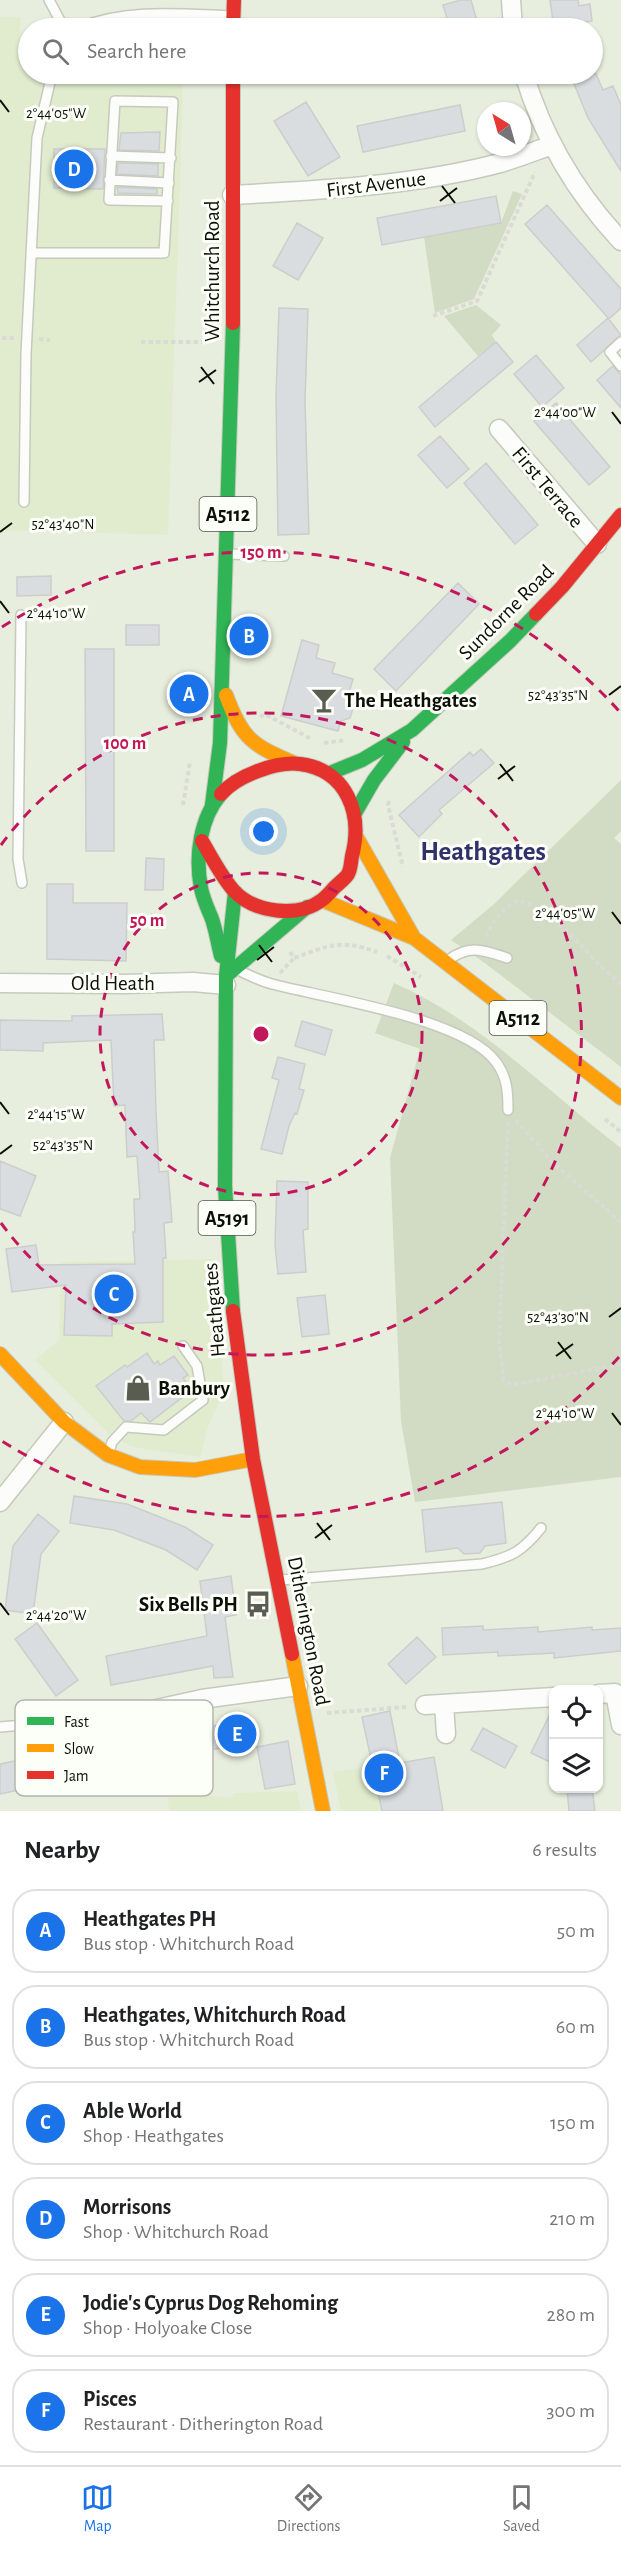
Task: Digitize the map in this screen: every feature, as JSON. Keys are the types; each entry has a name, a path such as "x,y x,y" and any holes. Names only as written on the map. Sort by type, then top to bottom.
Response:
{"main road":[{"path":"233,18 234,0"},
{"name":"Whitchurch Road","path":"212,805 219,743 222,685 233,343 233,84"},
{"name":"Sundorne Road","path":"355,813 374,780 412,730 510,641 562,587 621,515"},
{"name":"Whitchurch Road","path":"222,685 236,723 254,746 294,763"},
{"name":"Sundorne Road","path":"330,773 362,760 412,730"},
{"name":"A5112","path":"294,763 320,767 330,773 347,794 355,813 357,838 348,873 322,900 307,907 282,911 256,906 235,892 219,871 202,841 204,821 212,805 225,790 255,771 294,763"},
{"name":"A5112","path":"357,838 414,938"},
{"name":"A5191","path":"202,841 199,870 201,890 229,976"},
{"name":"Heathgates","path":"235,892 229,976 225,1186 234,1322 253,1459"},
{"name":"A5112","path":"322,900 414,938 621,1098"},
{"path":"229,976 307,907"},
{"path":"0,1354 64,1422 108,1455 140,1467 195,1470 253,1459"},
{"name":"Ditherington Road","path":"253,1459 323,1811"}],"street":[{"path":"511,0 512,18"},
{"path":"527,84 539,117 544,148 621,241"},
{"name":"First Avenue","path":"232,195 320,191 400,182 501,163 544,148"},
{"name":"First Terrace","path":"499,429 597,544"},
{"name":"Old Heath","path":"0,983 193,982 229,976"},
{"path":"0,1502 64,1422"},
{"path":"197,1700 298,1686"},
{"path":"612,1694 621,1725"},
{"path":"425,1705 549,1697"},
{"path":"444,1704 446,1734"}],"lane":[{"path":"49,0 59,18"},
{"path":"121,18 154,14 194,18"},
{"path":"24,502 26,354 37,138 50,84"},
{"path":"32,253 164,253 168,201 171,158 173,102 115,101 109,200 168,201"},
{"path":"111,156 171,158"},
{"path":"109,180 169,183"},
{"path":"621,342 610,352 621,366"},
{"path":"226,554 284,556"},
{"path":"21,615 18,859 22,883"},
{"path":"445,962 459,952 481,949 507,958"},
{"path":"229,976 384,1010 429,1023 456,1034 480,1047 495,1060 506,1079 508,1110"},
{"path":"108,1455 112,1442 126,1427 164,1430 203,1400 197,1366 183,1346"},
{"path":"278,1580 482,1564 509,1557 527,1546 541,1528"},
{"path":"0,1727 15,1726"}],"path":[{"path":"433,316 477,301 544,148"},
{"path":"141,342 197,342"},
{"path":"258,718 265,714 321,744 356,738"},
{"path":"393,792 388,805 404,870"},
{"path":"481,949 492,920 518,900 533,905 562,928 621,984"},
{"path":"286,945 294,958 323,947 352,944"},
{"path":"508,1110 552,1162 621,1222"},
{"path":"508,1110 499,1344 504,1380 512,1385 621,1364"},
{"path":"304,1715 425,1705"}],"shaded area":[{"path":"0,17 21,17 18,18 18,84 182,84 168,535 0,530"},
{"path":"513,191 522,194 474,299 435,313 424,237 501,223"},
{"path":"476,305 501,325 492,335 496,342 478,356 444,316"},
{"path":"621,780 621,831 614,838 621,844 621,1067 451,940 493,905"},
{"path":"394,983 426,999 485,1037 621,1148 621,1477 415,1502 401,1421 390,1158 420,1049 375,1033"},
{"path":"215,1259 224,1392 208,1427 200,1457 133,1447 111,1436 35,1360 59,1340 61,1262"},
{"path":"434,1757 443,1811 341,1811 333,1772"},
{"path":"297,1791 301,1811 169,1811 168,1796 232,1798 234,1793"}],"building":[{"path":"471,0 476,18 447,18 443,5"},
{"path":"550,0 578,0 579,6 590,4 592,18 553,18"},
{"path":"574,84 600,84 603,90 613,86 621,105 621,171 588,118"},
{"path":"306,102 340,157 308,176 274,121"},
{"path":"460,105 465,131 363,152 357,126"},
{"path":"160,132 159,151 119,150 121,133"},
{"path":"54,149 105,149 103,189 54,188"},
{"path":"118,163 158,164 158,176 117,174"},
{"path":"117,187 157,189 157,194 118,193"},
{"path":"496,196 501,223 382,245 377,218"},
{"path":"547,205 621,289 621,308 609,319 525,224"},
{"path":"297,223 323,238 298,280 273,266"},
{"path":"279,308 308,309 305,401 309,534 278,535 276,397"},
{"path":"608,318 621,335 591,362 577,345"},
{"path":"496,342 513,362 435,427 419,407"},
{"path":"536,355 564,388 542,407 514,374"},
{"path":"613,366 621,375 621,408 597,380"},
{"path":"556,403 610,467 589,485 534,421"},
{"path":"440,436 469,469 447,488 418,455"},
{"path":"486,463 538,525 515,544 464,483"},
{"path":"51,576 51,595 17,596 17,577"},
{"path":"458,583 479,604 396,691 374,669"},
{"path":"126,625 159,625 159,645 126,645"},
{"path":"302,640 319,645 316,658 335,663 332,673 353,679 348,696 355,702 350,718 341,721 338,731 281,716"},
{"path":"85,649 114,649 114,851 86,851"},
{"path":"481,749 494,763 439,810 442,814 419,837 399,815 470,752 473,756"},
{"path":"146,858 164,859 163,890 145,890"},
{"path":"47,884 73,884 73,903 127,903 126,961 47,959"},
{"path":"162,1014 164,1040 154,1040 156,1112 159,1172 168,1171 172,1222 164,1223 166,1258 163,1258 163,1322 112,1324 112,1336 64,1335 66,1285 12,1292 6,1249 36,1245 39,1265 135,1264 134,1199 140,1199 137,1156 127,1157 125,1105 114,1106 111,1040 43,1043 43,1051 0,1050 0,1020 72,1021 72,1016"},
{"path":"302,1021 332,1030 325,1055 295,1046"},
{"path":"278,1057 305,1064 299,1089 304,1090 297,1114 295,1113 289,1126 282,1154 261,1149 279,1080 272,1078"},
{"path":"0,1161 36,1176 20,1216 0,1209"},
{"path":"277,1181 308,1182 308,1229 303,1230 306,1272 278,1274 275,1244"},
{"path":"325,1295 329,1334 302,1337 297,1298"},
{"name":"Banbury","path":"147,1353 154,1364 158,1361 160,1365 174,1356 188,1375 183,1378 192,1390 150,1422 141,1413 131,1421 124,1421 96,1386 125,1365 127,1367"},
{"path":"74,1496 127,1504 185,1527 213,1545 197,1570 166,1550 114,1530 70,1523"},
{"path":"502,1502 506,1543 485,1546 480,1553 464,1554 458,1548 426,1552 422,1510"},
{"path":"38,1514 59,1531 41,1554 33,1614 5,1610 13,1546"},
{"path":"231,1576 236,1615 225,1617 233,1677 214,1678 213,1666 111,1685 106,1656 207,1636 200,1581"},
{"path":"37,1623 78,1680 56,1696 15,1639"},
{"path":"483,1626 483,1630 538,1627 538,1632 592,1627 592,1630 621,1628 621,1651 554,1658 554,1653 498,1656 498,1652 443,1655 442,1628"},
{"path":"417,1637 436,1657 406,1684 388,1664"},
{"path":"390,1711 400,1763 434,1757 443,1811 382,1811 362,1717"},
{"path":"549,1716 549,1762 531,1753"},
{"path":"252,1719 256,1743 213,1749 213,1726"},
{"path":"483,1728 517,1746 505,1768 471,1750"},
{"path":"288,1741 295,1784 265,1789 257,1747"},
{"path":"15,1761 15,1791 0,1794 0,1764"},
{"path":"567,1793 593,1793 595,1811 569,1811"}],"traffic: fast":[{"path":"212,805 220,743 233,323"},
{"path":"330,773 362,760 412,730 510,641 536,614"},
{"path":"355,813 374,780 403,742"},
{"path":"221,794 208,814 204,826 199,851 199,876 221,956"},
{"path":"233,1311 225,1186 226,976 235,892"},
{"path":"226,976 307,907"}],"traffic: slow":[{"path":"226,695 237,722 250,739 268,751 294,763"},
{"path":"357,838 414,938"},
{"path":"322,900 414,938 621,1098"},
{"path":"0,1354 64,1422 108,1455 140,1467 195,1470 253,1459"},
{"path":"292,1654 323,1811"}],"traffic: jam":[{"path":"233,18 234,0"},
{"path":"233,84 233,323"},
{"path":"536,614 562,587 621,515"},
{"path":"202,841 234,891 253,904 265,908 289,911 312,906 324,898 349,872 355,840 353,810 348,796 330,775 300,764 280,765 247,776 221,794"},
{"path":"233,1311 253,1459 292,1654"}],"place":[{"name":"Morrisons","path":"74,169"},
{"name":"Heathgates, Whitchurch Road","path":"249,636"},
{"name":"Heathgates PH","path":"189,694"},
{"name":"The Heathgates","path":"324,700"},
{"name":"Able World","path":"114,1294"},
{"name":"Banbury","path":"138,1388"},
{"name":"Six Bells PH","path":"258,1604"},
{"name":"Jodie's Cyprus Dog Rehoming","path":"237,1734"},
{"name":"Pisces","path":"384,1773"}],"district":[{"name":"Heathgates","path":"483,851"}]}
